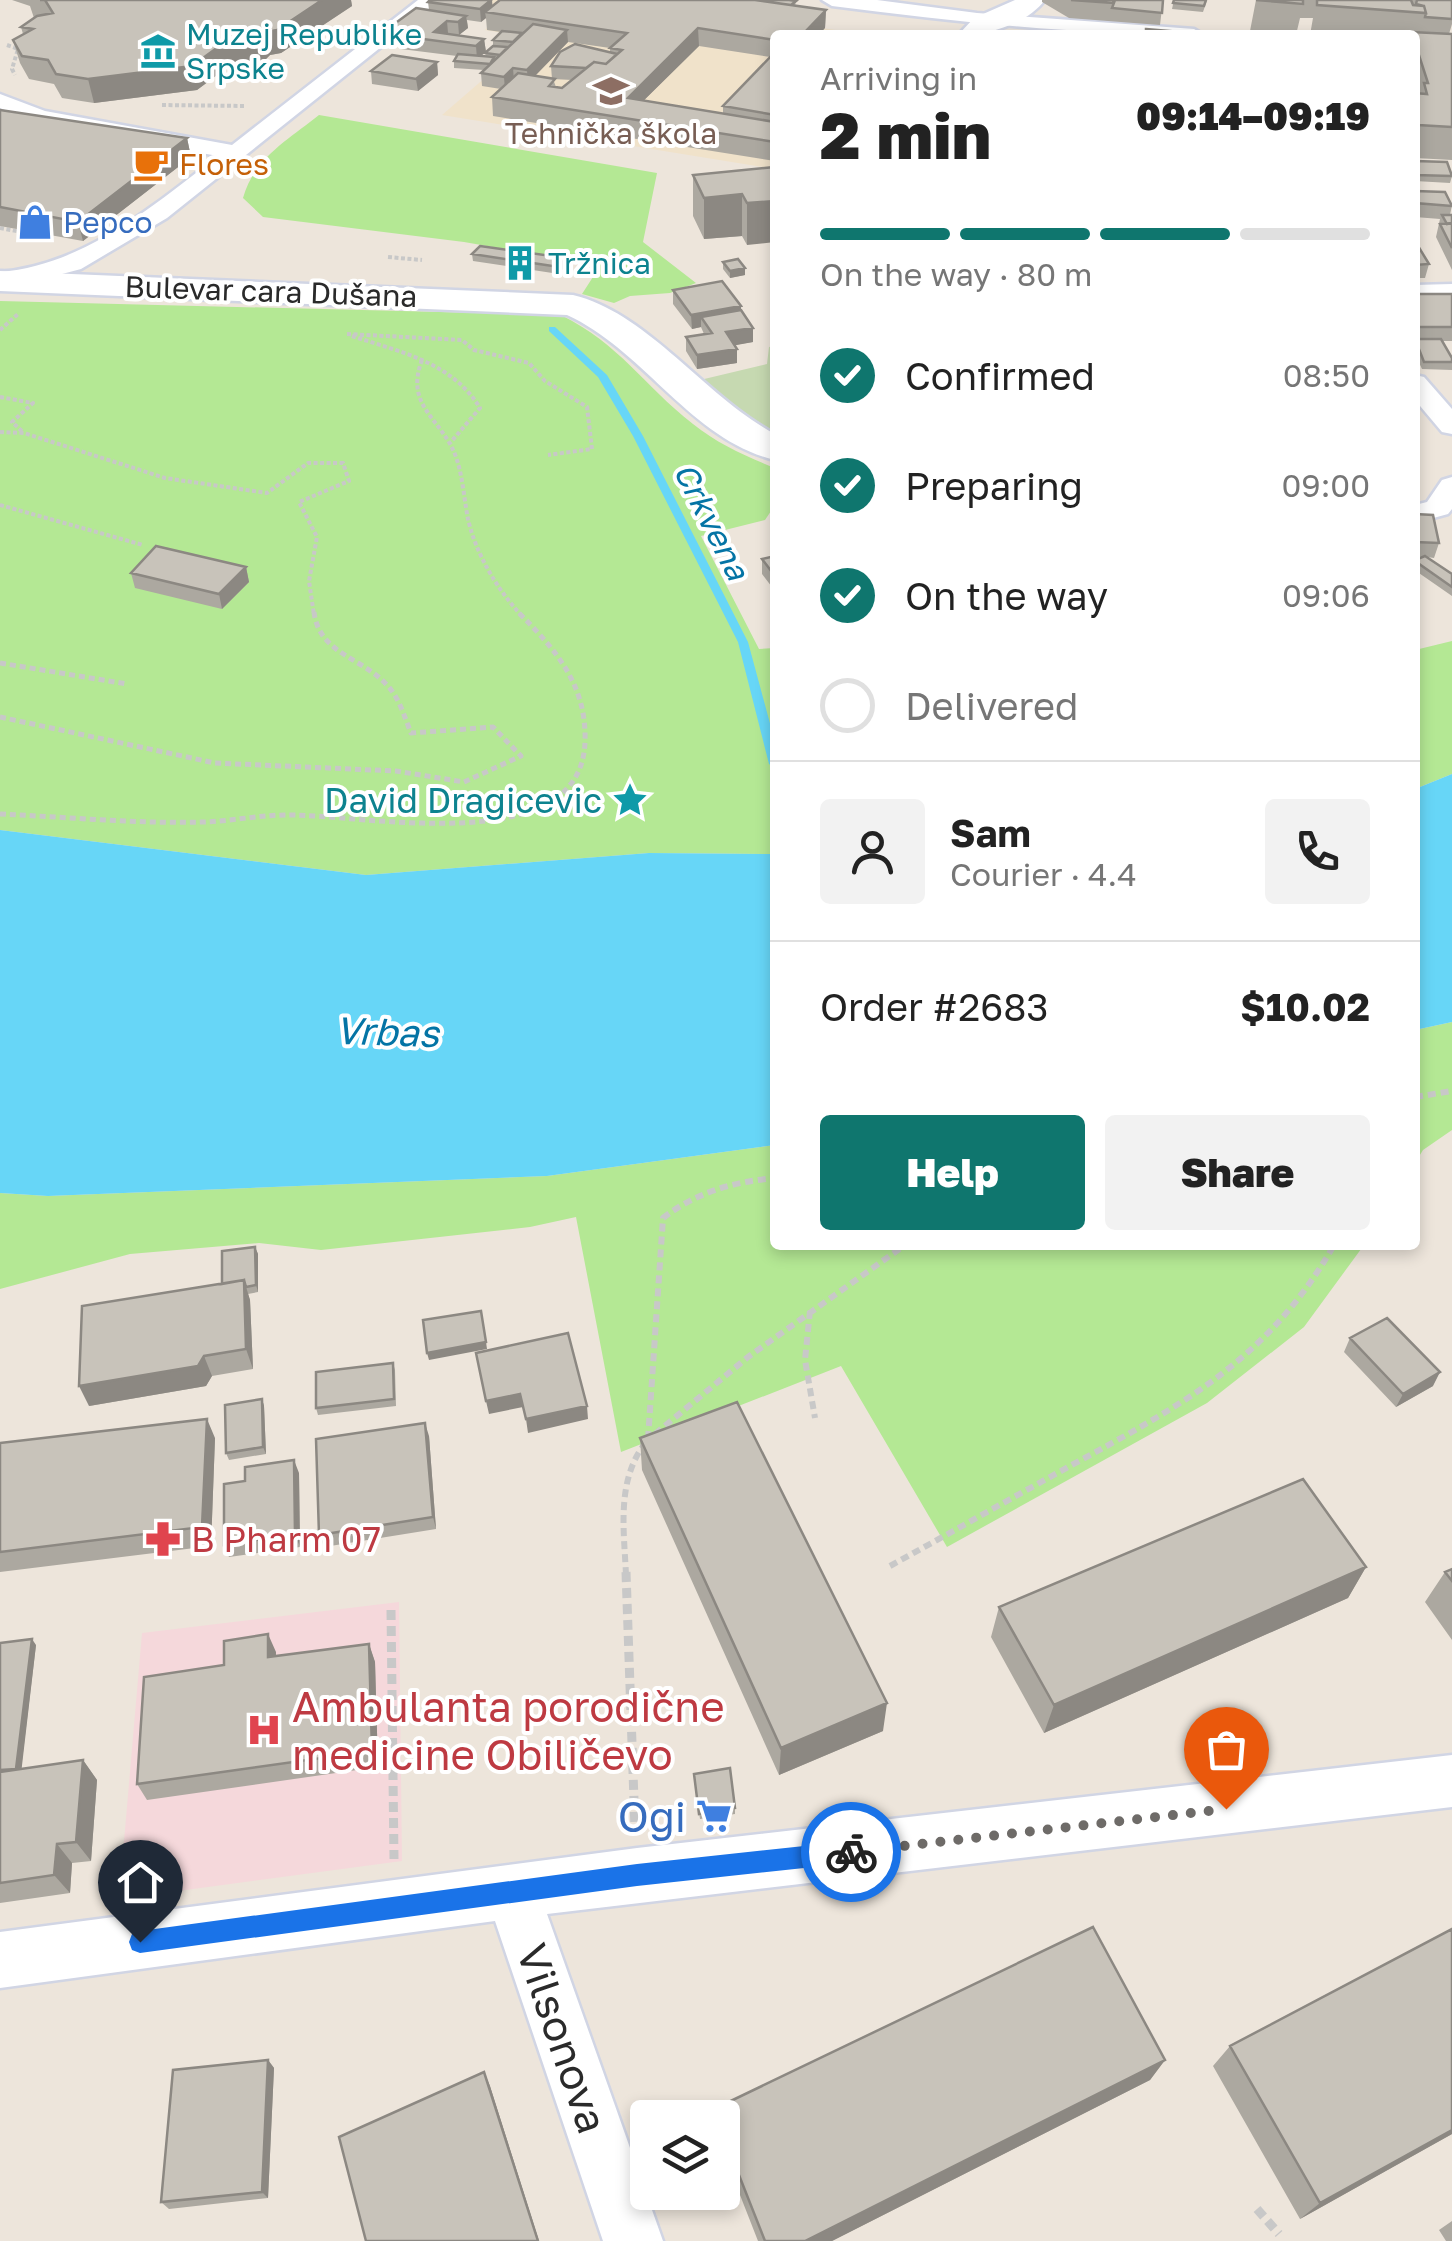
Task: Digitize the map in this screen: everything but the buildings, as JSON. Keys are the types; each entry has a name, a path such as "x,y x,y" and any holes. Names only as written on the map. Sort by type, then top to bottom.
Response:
{"street":[{"path":"0,280 72,264 159,213 430,0"},
{"path":"832,0 998,21 1124,30"},
{"path":"976,30 1017,14 1031,0"},
{"path":"0,100 57,121 233,152"},
{"path":"159,213 120,262 120,268 133,277 206,290"},
{"name":"Bulevar cara Dušana","path":"0,280 573,305 611,322 728,424 770,446"},
{"path":"1420,292 1452,291"},
{"path":"1420,389 1452,426"},
{"path":"1420,513 1433,512 1452,486"},
{"path":"0,1960 637,1875 1452,1781"},
{"name":"Vilsonova","path":"512,1892 633,2241"}],"path":[{"path":"157,106 248,106"},
{"path":"0,228 60,239"},
{"path":"388,258 422,260"},
{"path":"450,443 480,408 472,389 422,360 347,334 462,340 474,350 529,363 545,382 588,407 592,450 548,455"},
{"path":"0,814 206,822 232,816 275,815 444,825 486,823 550,805 570,787 585,754 584,716 568,668 502,592 472,536 467,491 450,443 434,426 417,394 414,376 422,360"},
{"path":"0,397 34,403 12,422 24,433"},
{"path":"0,432 24,433 165,478 268,494 308,463 343,462 349,481 299,502 317,537 308,581 316,629 340,654 384,682 398,701 411,733 493,727 520,756 464,782 396,771 215,764 0,717"},
{"path":"0,505 143,545"},
{"path":"0,663 127,684"},
{"path":"1420,1096 1452,1091"},
{"path":"648,1440 663,1218 685,1198 720,1186 770,1179"},
{"path":"637,1875 623,1504 632,1460 648,1440 810,1310 898,1250"},
{"path":"890,1566 1193,1399 1272,1336 1315,1285 1332,1250"},
{"path":"810,1310 805,1360 815,1418"},
{"path":"391,1610 395,1908"},
{"path":"1256,2209 1279,2234"}],"shaded area":[{"name":"Tehnička škola","path":"448,0 678,0 673,6 835,30 770,30 770,168 442,115 531,38 485,30 504,11"},
{"path":"399,1602 402,1861 119,1899 142,1633"}],"green space":[{"path":"319,115 657,173 643,242 696,283 670,293 630,296 614,303 582,294 600,266 464,242 263,217 243,198 248,184 274,151"},
{"path":"0,301 561,315 600,339 702,431 770,466 770,512 765,520 701,536 759,649 770,648 770,854 649,853 366,875 0,830"},
{"path":"769,347 770,432 733,409 700,380 767,364"},
{"path":"1452,641 1452,774 1420,787 1420,649"},
{"path":"1452,1022 1452,1130 1420,1155 1420,1029"},
{"path":"770,1146 770,1250 1360,1250 1304,1327 1207,1403 947,1547 841,1366 621,1452 576,1217 530,1227 321,1250 259,1243 130,1254 0,1289 0,1193 48,1196 547,1176"}],"water":[{"path":"1452,774 1452,1022 1420,1029 1420,787"},
{"name":"Vrbas","path":"0,830 366,875 649,853 770,854 770,1146 547,1176 48,1196 0,1193"}],"waterway":[{"name":"Crkvena","path":"552,329 602,375 638,436 743,642 770,745"}],"way so far":[{"path":"851,1852 1226,1809"}],"place":[{"name":"Muzej Republike Srpske","path":"158,51"},
{"name":"Tehnička škola","path":"611,91"},
{"name":"Flores","path":"151,164"},
{"name":"Pepco","path":"35,222"},
{"name":"Tržnica","path":"520,263"},
{"name":"David Dragicevic","path":"630,800"},
{"name":"B Pharm 07","path":"163,1539"},
{"name":"Ambulanta porodične medicine Obiličevo","path":"264,1730"},
{"name":"Ogi","path":"714,1816"}],"route":[{"path":"140,1942 637,1875 851,1852"}]}
